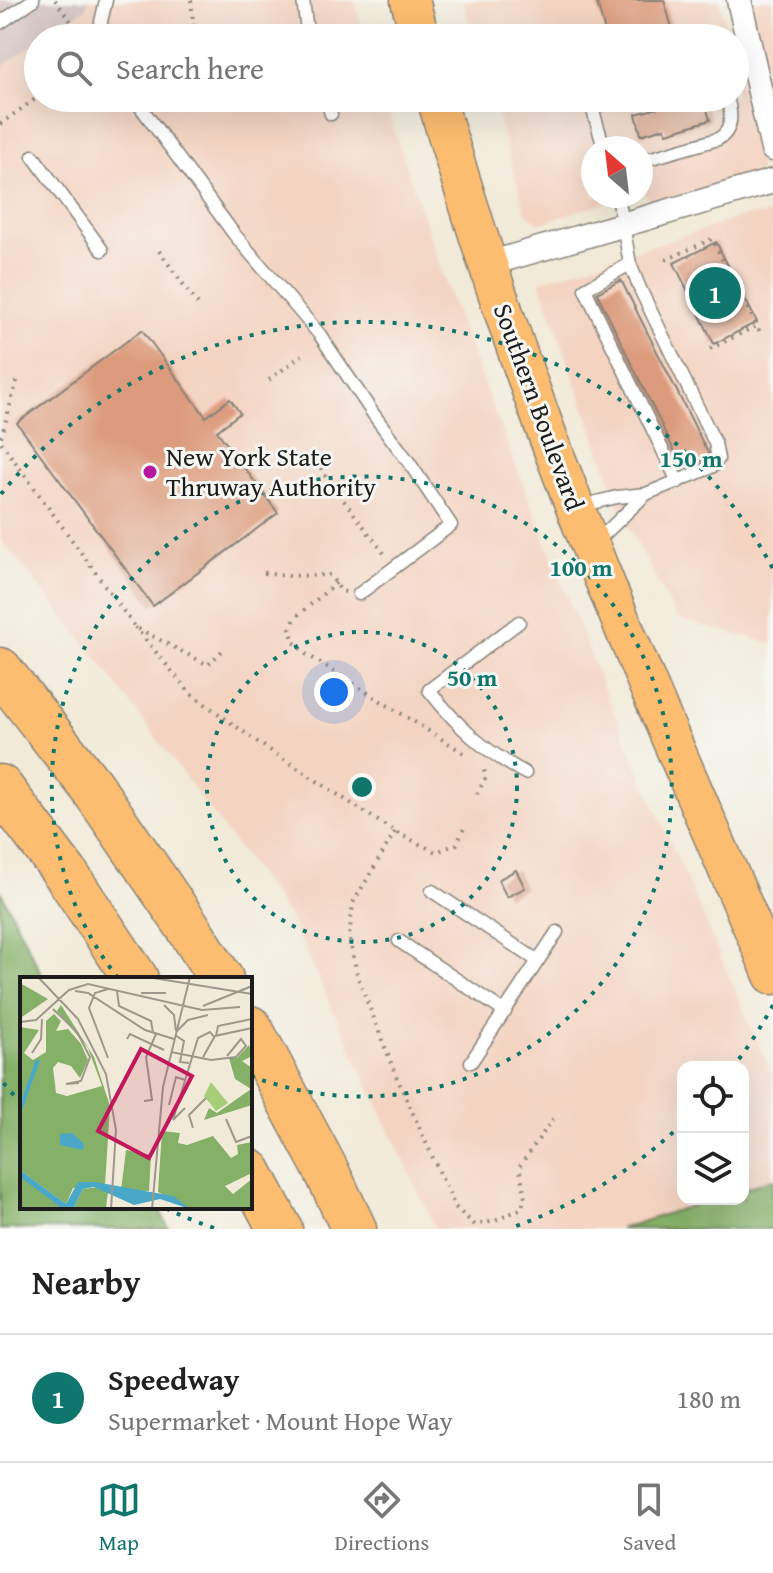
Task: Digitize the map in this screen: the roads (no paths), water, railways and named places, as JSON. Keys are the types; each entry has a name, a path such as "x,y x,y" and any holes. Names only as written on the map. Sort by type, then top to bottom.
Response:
{"highway":[{"path":"0,670 91,786 220,977"},
{"path":"0,787 66,874 135,977"},
{"path":"252,1032 354,1229"},
{"path":"252,1176 280,1229"}],"main road":[{"path":"410,0 416,24"},
{"name":"Southern Boulevard","path":"440,112 488,264 575,507 773,975"}],"street":[{"path":"739,0 744,24"},
{"path":"749,44 773,149"},
{"path":"488,264 773,181"}],"lane":[{"path":"0,23 33,0"},
{"path":"101,24 106,0"},
{"path":"303,0 306,24"},
{"path":"144,112 234,234 308,319 451,525 359,594"},
{"path":"593,112 600,136"},
{"path":"653,158 725,135 730,124 730,112"},
{"path":"33,156 102,250"},
{"path":"575,507 646,494 715,465 718,459 715,443 706,436 635,294 620,208"},
{"path":"630,264 585,289 600,312 651,414 670,454 678,482"},
{"path":"592,547 646,494"},
{"path":"519,622 429,690 466,732 503,761 525,773"},
{"path":"432,891 538,961"},
{"path":"471,1062 557,932"},
{"path":"399,941 505,1012"}],"place":[{"name":"Speedway","path":"715,293"},
{"name":"New York State Thruway Authority","path":"150,472"}]}
